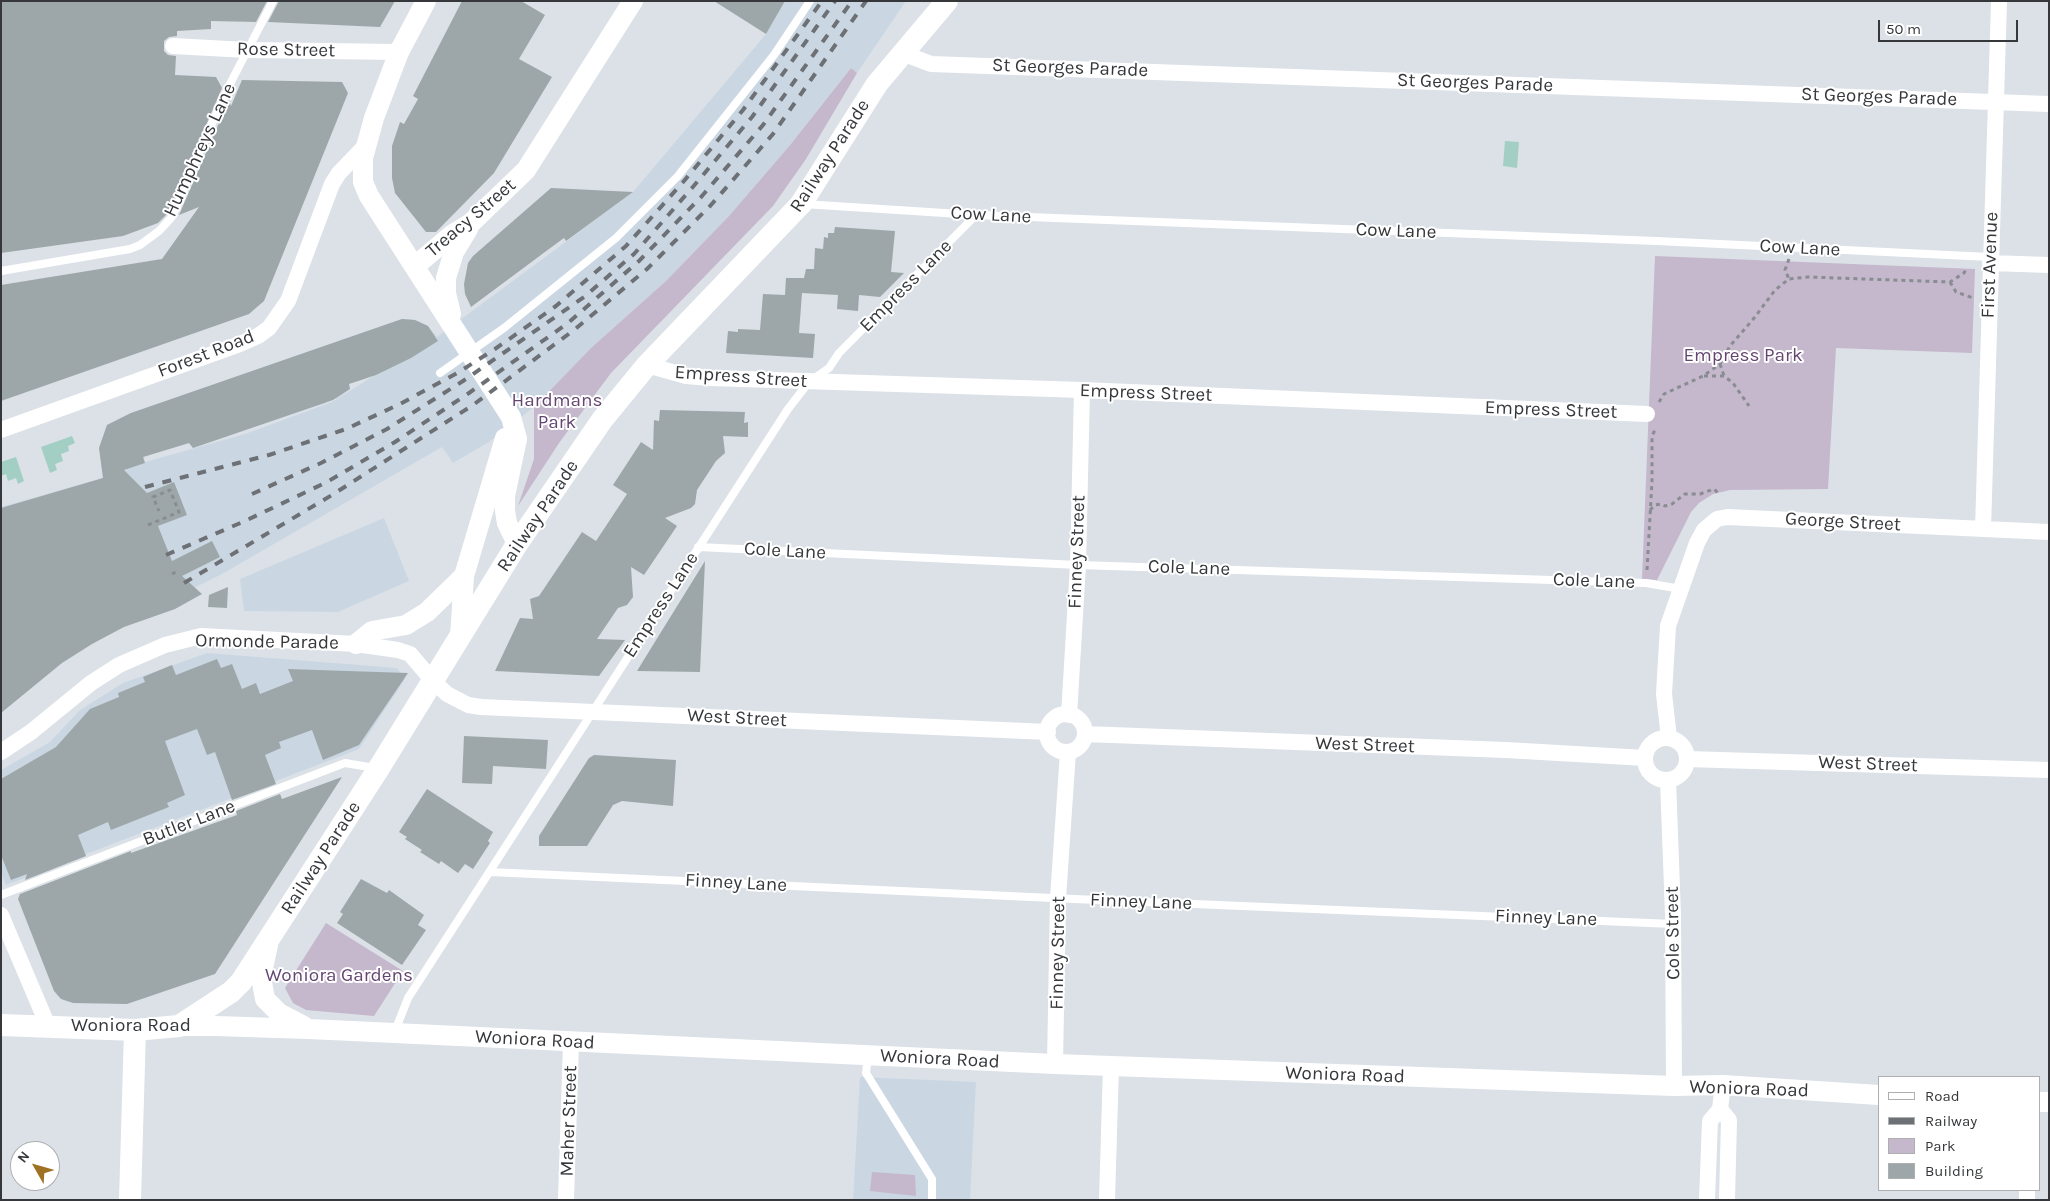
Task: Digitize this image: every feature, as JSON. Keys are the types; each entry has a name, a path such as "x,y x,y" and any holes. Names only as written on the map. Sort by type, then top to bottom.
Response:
{"main road":[{"name":"Railway Parade","path":"179,1026 231,992 241,982 379,768 517,544 602,420 647,365 801,204 877,84 947,1"},
{"name":"Woniora Road","path":"1,1026 135,1030 179,1026"},
{"path":"130,1200 135,1030"}],"street":[{"name":"Forest Road","path":"415,266 369,196 363,182 362,168 374,118 400,52 426,1"},
{"name":"Treacy Street","path":"517,544 506,523 504,511 505,496 517,439 512,418 415,266 453,234 471,223 514,183 532,162 633,1"},
{"name":"First Avenue","path":"1982,529 1998,1"},
{"name":"Rose Street","path":"173,46 246,50 400,52"},
{"name":"St Georges Parade","path":"902,54 931,64 2049,104"},
{"name":"Forest Road","path":"1,430 240,344 258,336 269,328 288,301 332,184 339,173 366,145"},
{"path":"455,328 446,293 446,278 454,252 471,223"},
{"path":"1990,260 2049,265"},
{"name":"Empress Street","path":"647,365 686,376 809,382 1082,390 1654,416"},
{"name":"Finney Street","path":"1069,715 1078,565 1082,390"},
{"path":"460,637 464,576 502,450 506,432 505,408"},
{"name":"George Street","path":"1681,589 1701,535 1710,524 1719,518 2049,532"},
{"path":"356,644 372,631 406,625 427,612 464,576"},
{"path":"1669,738 1664,694 1668,626 1681,589"},
{"name":"Ormonde Parade","path":"1,752 30,732 90,683 118,665 170,643 201,636 385,647 410,654 433,681"},
{"name":"West Street","path":"433,681 447,694 468,705 498,708 1048,732"},
{"path":"1069,715 1081,721 1085,734 1080,746 1068,752 1055,748 1050,744 1048,732 1054,719 1069,715"},
{"name":"West Street","path":"1085,734 1506,750 1645,758"},
{"path":"1669,738 1680,743 1687,759 1683,771 1668,780 1654,777 1646,766 1645,758 1646,752 1655,741 1669,738"},
{"name":"Finney Street","path":"1056,1064 1058,898 1068,752"},
{"name":"West Street","path":"1687,759 2049,770"},
{"name":"Cole Street","path":"1668,780 1673,924 1674,1086"},
{"path":"1,915 48,1026"},
{"path":"271,936 263,961 261,976 265,998 279,1013 309,1029"},
{"name":"Woniora Road","path":"179,1026 309,1029 1056,1064 1674,1086 1723,1085 1878,1094"},
{"name":"Maher Street","path":"566,1200 571,1042"},
{"path":"1108,1200 1111,1066"},
{"path":"1707,1200 1710,1121 1720,1109 1723,1085"},
{"path":"1720,1109 1729,1120 1727,1200"}],"lane":[{"name":"Humphreys Lane","path":"1,270 130,249 140,245 154,235 171,218 246,50 273,1"},
{"path":"440,373 504,328 616,238 678,176 774,55 810,1"},
{"name":"Cow Lane","path":"801,204 976,215 1790,247 1973,256 1990,260"},
{"name":"Empress Lane","path":"394,1033 408,998 788,409 809,382 830,368 839,353 976,215"},
{"name":"Cole Lane","path":"698,547 1078,565 1646,583 1681,589"},
{"name":"Butler Lane","path":"1,895 345,763 379,768"},
{"name":"Finney Lane","path":"490,872 1673,924"},
{"path":"868,1056 866,1073 932,1179 932,1200"}],"path":[{"path":"1789,279 1785,270 1789,260 1790,247"},
{"path":"1646,583 1652,436 1654,416 1660,398 1664,394 1703,376 1720,364 1730,346 1775,290 1789,279 1808,277 1950,282 1964,273 1973,256"},
{"path":"1950,282 1956,292 1989,306"},
{"path":"1720,364 1724,376"},
{"path":"1703,376 1724,376 1734,383 1750,406"},
{"path":"1650,511 1655,505 1661,504 1665,506 1672,504 1685,494 1700,494 1714,489 1718,493"},
{"path":"148,524 179,512 170,490 153,498 159,511"},
{"path":"172,574 178,571"}],"shaded area":[{"path":"785,1 906,1 857,73 851,68 791,144 729,216 666,281 591,348 534,407 489,442 453,463 442,447 222,574 1,684 1,507 103,478 99,448 107,425 128,414 402,319 415,320 428,326 437,337 633,192 766,34","holes":["375,375 332,402 245,434 145,462 144,457 189,443 193,448 326,403 325,400 334,396 336,399 350,389 349,384"]},
{"path":"1505,141 1519,142 1517,168 1503,166"},
{"path":"72,436 75,443 68,446 69,451 61,454 63,461 55,464 57,470 50,473 41,447"},
{"path":"16,457 24,481 18,484 16,478 8,481 6,474 1,476 1,462"},
{"path":"384,518 409,581 338,612 244,611 240,579"},
{"path":"207,653 397,668 405,679 359,749 6,885 1,873 1,770 50,742 80,710 123,683"},
{"path":"860,1077 976,1082 970,1200 853,1200"}],"green space":[{"name":"Hardmans Park","path":"851,68 857,73 806,159 773,206 611,373 559,443 518,506 534,459 534,407 591,348 666,281 729,216 791,144"},
{"name":"Empress Park","path":"1655,256 1975,269 1972,353 1836,348 1828,489 1730,490 1713,494 1699,503 1691,512 1657,580 1642,579"},
{"name":"Woniora Gardens","path":"326,923 403,971 374,1016 306,1010 293,1003 285,988"},
{"path":"872,1172 915,1175 916,1196 870,1191"}],"building":[{"path":"1,1 267,1 256,22 211,21 211,29 177,31 177,36 169,37 164,41 164,51 168,55 176,56 175,75 216,77 222,88 173,202 166,215 158,223 123,236 1,253"},
{"path":"279,1 395,1 380,27 268,22"},
{"path":"462,1 521,1 545,15 519,59 552,77 494,173 436,232 426,232 395,193 392,178 392,146 400,122 404,124 418,99 413,96"},
{"path":"714,1 785,1 766,34"},
{"path":"242,80 342,82 348,93 264,301 249,314 1,401 1,285 162,259 199,207 179,215 229,100 231,106"},
{"path":"551,188 633,192 566,241 564,238 471,307 465,294 464,284 468,263 473,256"},
{"path":"835,227 895,231 891,272 904,273 880,297 859,295 858,311 837,309 838,295 802,293 799,333 815,334 813,358 726,353 728,331 738,332 738,329 760,330 763,294 785,295 786,278 804,278 806,269 814,269 815,248 823,249 824,237 828,238 828,233 834,233"},
{"path":"402,319 415,320 428,326 438,341 411,358 376,375 349,384 350,389 333,400 193,448 189,443 143,457 145,463 124,470 147,493 174,482 187,515 158,526 172,561 212,541 220,557 182,576 202,594 175,609 124,627 92,644 62,663 1,713 1,508 103,478 99,448 107,425 131,413"},
{"path":"660,410 745,412 744,423 748,422 748,437 723,436 725,453 716,461 697,490 695,504 691,508 665,518 677,526 644,575 631,567 633,597 627,605 618,608 597,639 625,640 599,676 495,671 520,618 533,619 530,599 539,596 582,532 596,541 627,494 613,485 641,442 653,450 654,420 659,421"},
{"path":"705,561 700,672 637,671 653,645"},
{"path":"228,587 227,608 208,607 209,595"},
{"path":"217,659 221,668 232,664 242,689 256,683 260,694 293,681 288,669 408,673 359,745 323,760 312,730 279,742 281,748 265,755 276,784 232,800 215,752 207,755 197,729 165,741 185,795 167,803 169,807 111,830 108,822 78,835 86,856 25,880 27,874 11,880 1,855 1,779 56,747 90,709 119,697 118,693 145,682 143,677 172,665 176,675"},
{"path":"464,736 548,740 546,769 493,766 492,784 462,783"},
{"path":"594,755 676,760 673,806 622,801 613,805 587,846 539,846 539,836 589,758"},
{"path":"342,777 215,974 127,1004 73,1003 61,999 54,991 18,899 20,894 131,851 131,853 237,815 236,811 280,794 282,799"},
{"path":"427,789 493,832 488,841 490,843 473,869 465,864 458,873 441,861 439,864 420,852 422,850 405,839 407,837 399,832"},
{"path":"361,879 387,893 389,890 424,915 418,925 426,930 402,965 337,923 343,914 340,912"}],"railway":[{"path":"145,487 269,455 346,429 400,404 459,372 556,306 626,246 684,181 743,110 822,1"},
{"path":"252,494 321,463 387,429 463,381 584,297 634,254 692,188 752,117 835,1"},
{"path":"166,555 245,521 327,482 395,442 469,393 568,323 639,261 702,196 763,125 852,1"},
{"path":"184,583 332,495 473,405 574,330 647,269 711,205 773,134 866,1"}]}
